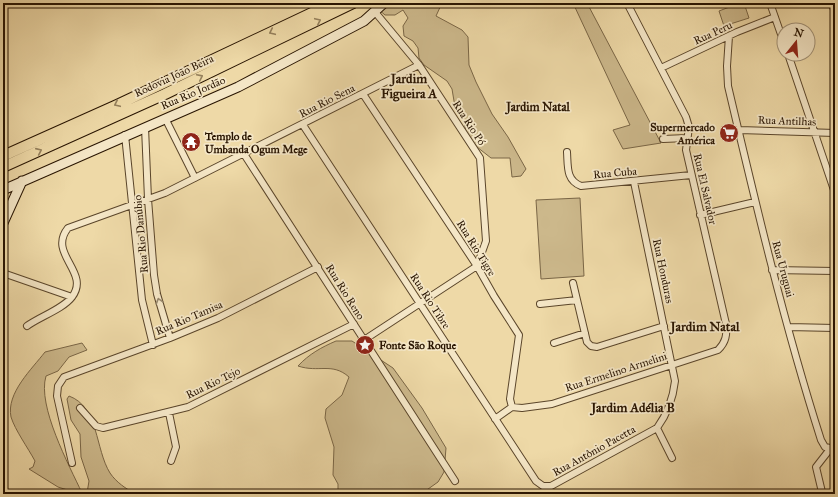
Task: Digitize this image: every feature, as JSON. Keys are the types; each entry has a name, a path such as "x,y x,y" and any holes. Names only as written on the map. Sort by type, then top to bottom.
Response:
{"main road":[{"name":"Rodovia João Beira","path":"3,156 333,3"},
{"name":"Rodovia João Beira","path":"3,167 160,97 353,3"}],"street":[{"name":"Rua Rio Jordão","path":"3,190 125,135 238,87 364,21 384,3"},
{"name":"Rua El Salvador","path":"627,3 686,117 689,127 686,150 726,324 727,334 724,344"},
{"path":"770,3 777,22"},
{"path":"832,3 835,13"},
{"name":"Rua Rio Pó","path":"375,12 419,65 480,158 486,241 477,266"},
{"name":"Rua Peru","path":"661,68 729,36 775,17"},
{"name":"Rua Uruguai","path":"729,36 727,66 728,86 755,202 772,270 821,440 825,447 832,449 816,467 822,492 820,494"},
{"path":"791,62 835,193"},
{"name":"Rua Rio Sena","path":"72,297 76,288 74,269 61,243 63,235 68,228 148,199 195,178 303,125 419,65"},
{"name":"Rua Rio Tigre","path":"363,94 477,266 519,335 510,399 512,408"},
{"path":"166,118 195,178"},
{"name":"Rua Rio Tibre","path":"303,125 536,481 543,486"},
{"name":"Rua Rio Danúbio","path":"145,127 148,199 157,294 170,338"},
{"name":"Rua Antilhas","path":"739,130 835,133"},
{"name":"Rua Rio Danúbio","path":"125,135 142,300 153,345"},
{"path":"662,140 687,138"},
{"name":"Rua Cuba","path":"567,152 569,176 574,183 581,186 634,182 691,175"},
{"name":"Rua Rio Reno","path":"244,154 455,481"},
{"path":"3,223 22,181"},
{"name":"Rua Honduras","path":"634,182 672,364"},
{"path":"700,215 755,202"},
{"path":"364,340 477,266"},
{"name":"Rua Rio Tamisa","path":"72,463 57,396 58,386 64,377 153,345 218,318 318,268"},
{"path":"772,270 835,271"},
{"path":"3,273 72,297"},
{"path":"573,283 587,342 591,346 597,347 664,326"},
{"path":"27,326 60,307 72,297"},
{"path":"540,304 577,300"},
{"name":"Rua Rio Tejo","path":"80,408 96,426 103,428 169,413 188,407 354,324"},
{"path":"788,327 835,328"},
{"path":"554,343 585,333"},
{"name":"Rua Ermelino Armelini","path":"512,408 552,404 718,350 724,344"},
{"name":"Rua Antônio Pacetta","path":"543,486 551,486 657,428 667,414 674,396 675,381 672,364"},
{"path":"495,419 512,408"},
{"path":"169,413 176,447 171,461"},
{"path":"657,428 672,458"}],"shaded area":[{"path":"384,3 442,3 436,16 462,30 468,37 469,65 492,114 508,137 526,169 521,176 512,177 510,158 491,158 477,147 466,132 464,122 455,107 452,89 447,81 424,65 419,58 418,48 413,41 404,36 403,26 408,18 403,10 395,15 385,15 378,9"},
{"path":"573,3 587,3 661,143 623,149 613,130 630,125"},
{"path":"740,3 744,3 749,18 724,26 719,11"},
{"path":"580,198 584,276 541,279 536,200"},
{"path":"336,341 352,341 393,368 422,408 446,448 444,472 438,482 421,494 338,494 338,484 333,475 334,447 325,418 326,409 342,395 349,377 337,370 312,369 298,366 316,351"},
{"path":"82,343 87,350 69,357 58,371 46,376 44,388 50,419 82,493 87,493 89,481 81,457 80,434 71,420 67,399 69,396 79,401 86,409 110,473 122,485 136,494 80,494 58,487 29,469 33,467 35,461 11,417 10,408 12,399 21,382 45,352"}],"place":[{"name":"Supermercado América","path":"729,133"},
{"name":"Templo de Umbanda Ogum Mege","path":"191,142"},
{"name":"Fonte São Roque","path":"365,345"}],"district":[{"name":"Jardim Figueira A","path":"409,86"},
{"name":"Jardim Natal","path":"538,107"},
{"name":"Jardim Natal","path":"705,327"},
{"name":"Jardim Adélia B","path":"633,408"}]}
